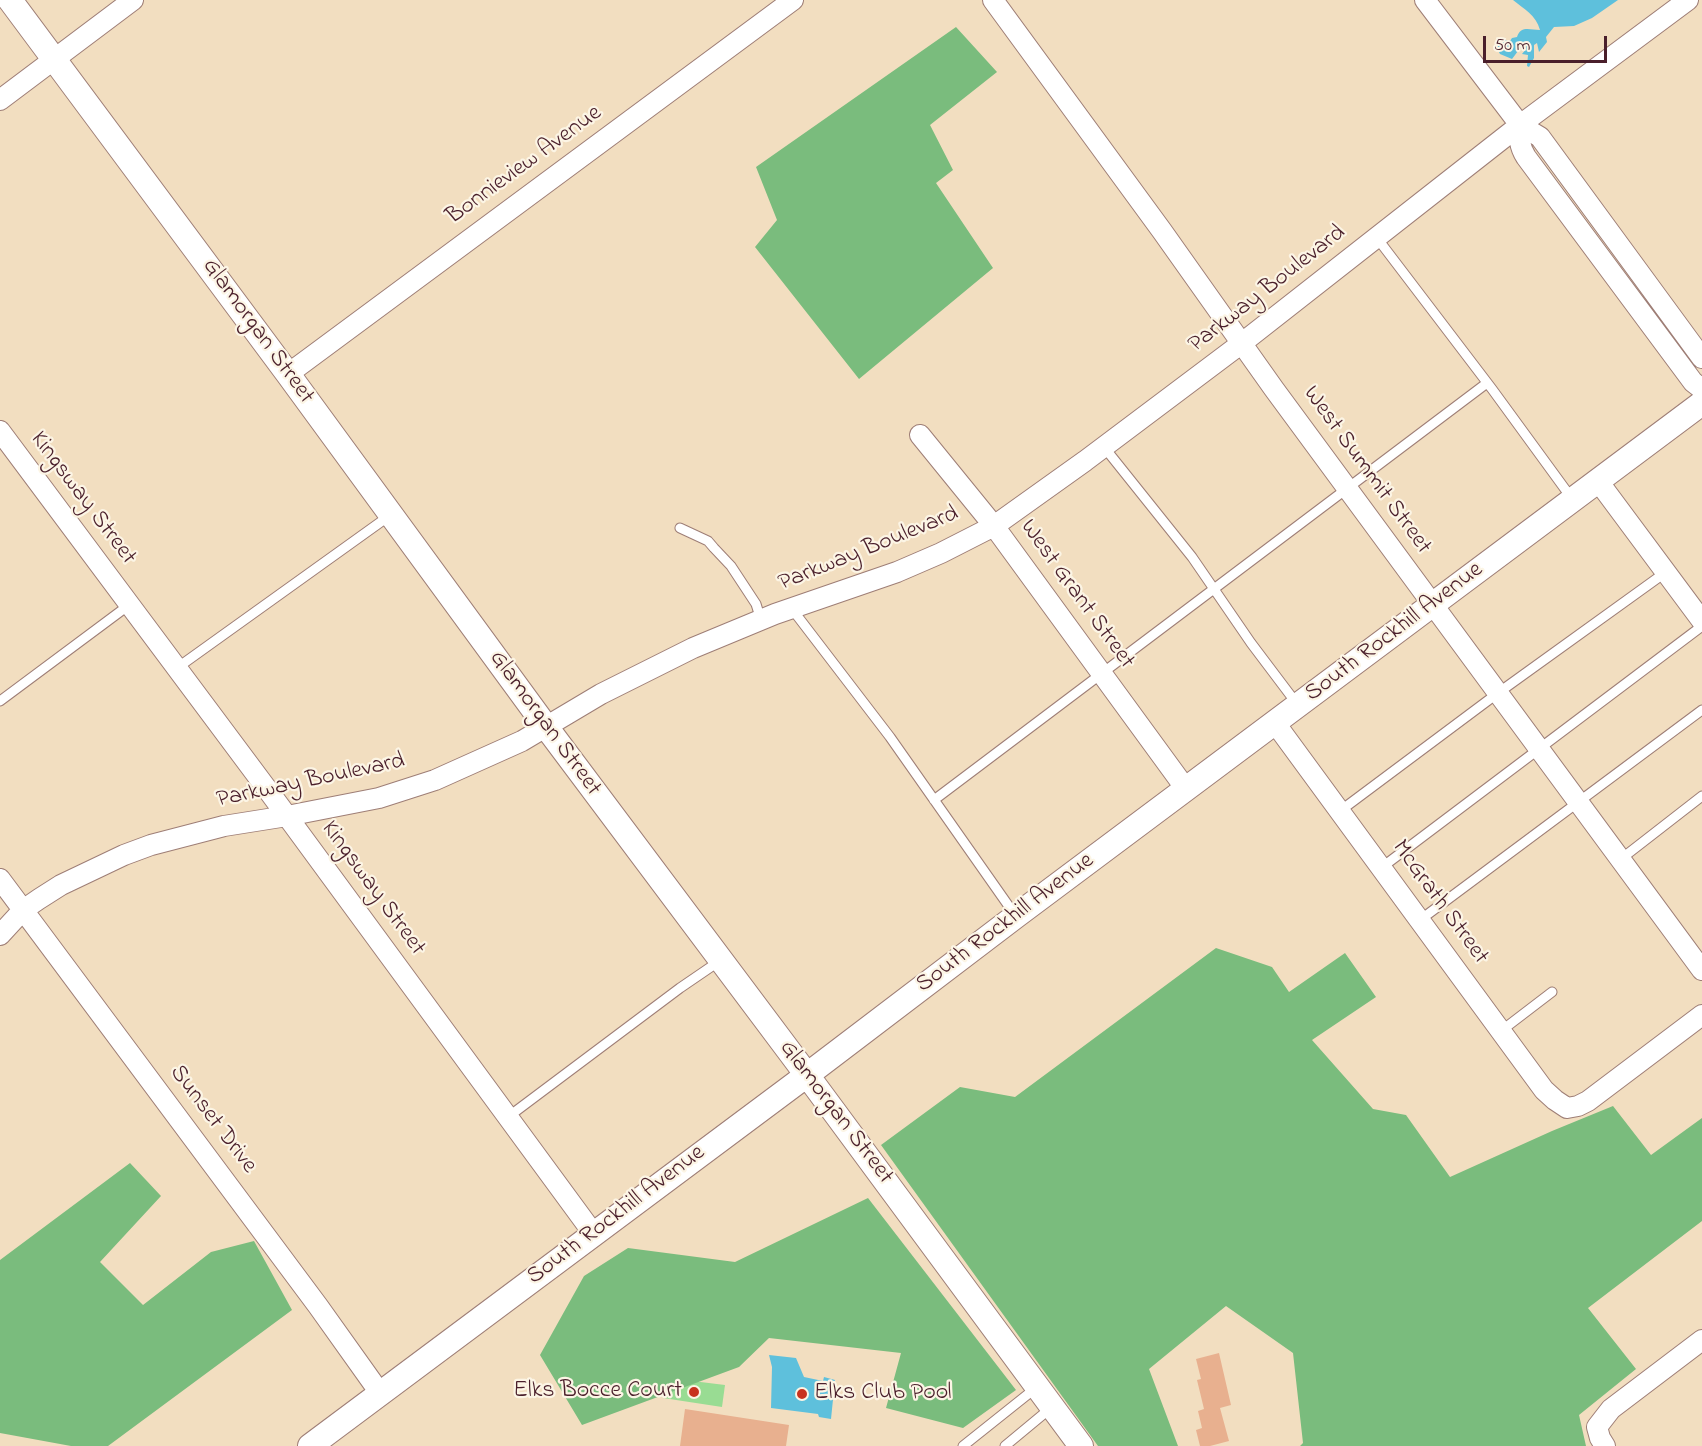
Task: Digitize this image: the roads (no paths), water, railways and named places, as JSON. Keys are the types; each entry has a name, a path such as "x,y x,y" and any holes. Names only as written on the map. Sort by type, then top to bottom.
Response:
{"street":[{"name":"Glamorgan Street","path":"10,0 1081,1446"},
{"path":"0,100 133,0"},
{"name":"Bonnieview Avenue","path":"288,374 793,0"},
{"name":"West Summit Street","path":"993,0 1347,488 1702,970"},
{"path":"1425,0 1520,125 1540,137 1702,358"},
{"name":"Parkway Boulevard","path":"0,935 23,910 61,885 124,855 224,826 379,798 435,780 500,752 547,728 601,694 693,648 761,620 903,569 994,526 1242,343 1520,125 1688,0"},
{"path":"1520,125 1520,149 1526,158 1693,382 1702,389"},
{"name":"South Rockhill Avenue","path":"310,1446 1702,402"},
{"name":"Kingsway Street","path":"0,431 287,816 593,1233"},
{"name":"West Grant Street","path":"920,435 994,526 1186,789"},
{"path":"1598,481 1702,621"},
{"name":"McGrath Street","path":"1275,723 1544,1090 1555,1100 1567,1108 1588,1101 1702,1016"},
{"name":"Sunset Drive","path":"0,879 318,1305 380,1393"},
{"path":"1605,1446 1597,1427 1611,1409 1702,1340"}],"lane":[{"path":"1377,238 1573,500"},
{"path":"934,800 1487,383"},
{"path":"1104,447 1192,557 1251,643 1299,706"},
{"path":"177,668 391,515"},
{"path":"680,528 708,541 730,566 756,604 761,620"},
{"path":"1340,811 1666,572"},
{"path":"0,701 129,605"},
{"path":"792,609 890,737 1016,916"},
{"path":"1382,868 1702,626"},
{"path":"1420,920 1702,710"},
{"path":"1620,859 1702,796"},
{"path":"508,1117 721,960"},
{"path":"1501,1031 1552,992"},
{"path":"963,1446 1037,1387"},
{"path":"1005,1446 1052,1407"}],"water":[{"path":"1513,0 1618,0 1592,18 1574,26 1554,27 1539,52 1537,43 1534,45 1534,58 1529,67 1527,66 1528,55 1522,54 1526,49 1526,44 1512,59 1500,54 1497,48 1499,43 1505,40 1510,41 1523,30 1540,30 1533,16"},
{"name":"Elks Club Pool","path":"769,1355 796,1358 804,1377 823,1381 824,1377 835,1380 831,1419 819,1417 818,1414 771,1408 772,1367"}],"place":[{"name":"Elks Bocce Court","path":"694,1392"},
{"name":"Elks Club Pool","path":"802,1394"}]}
